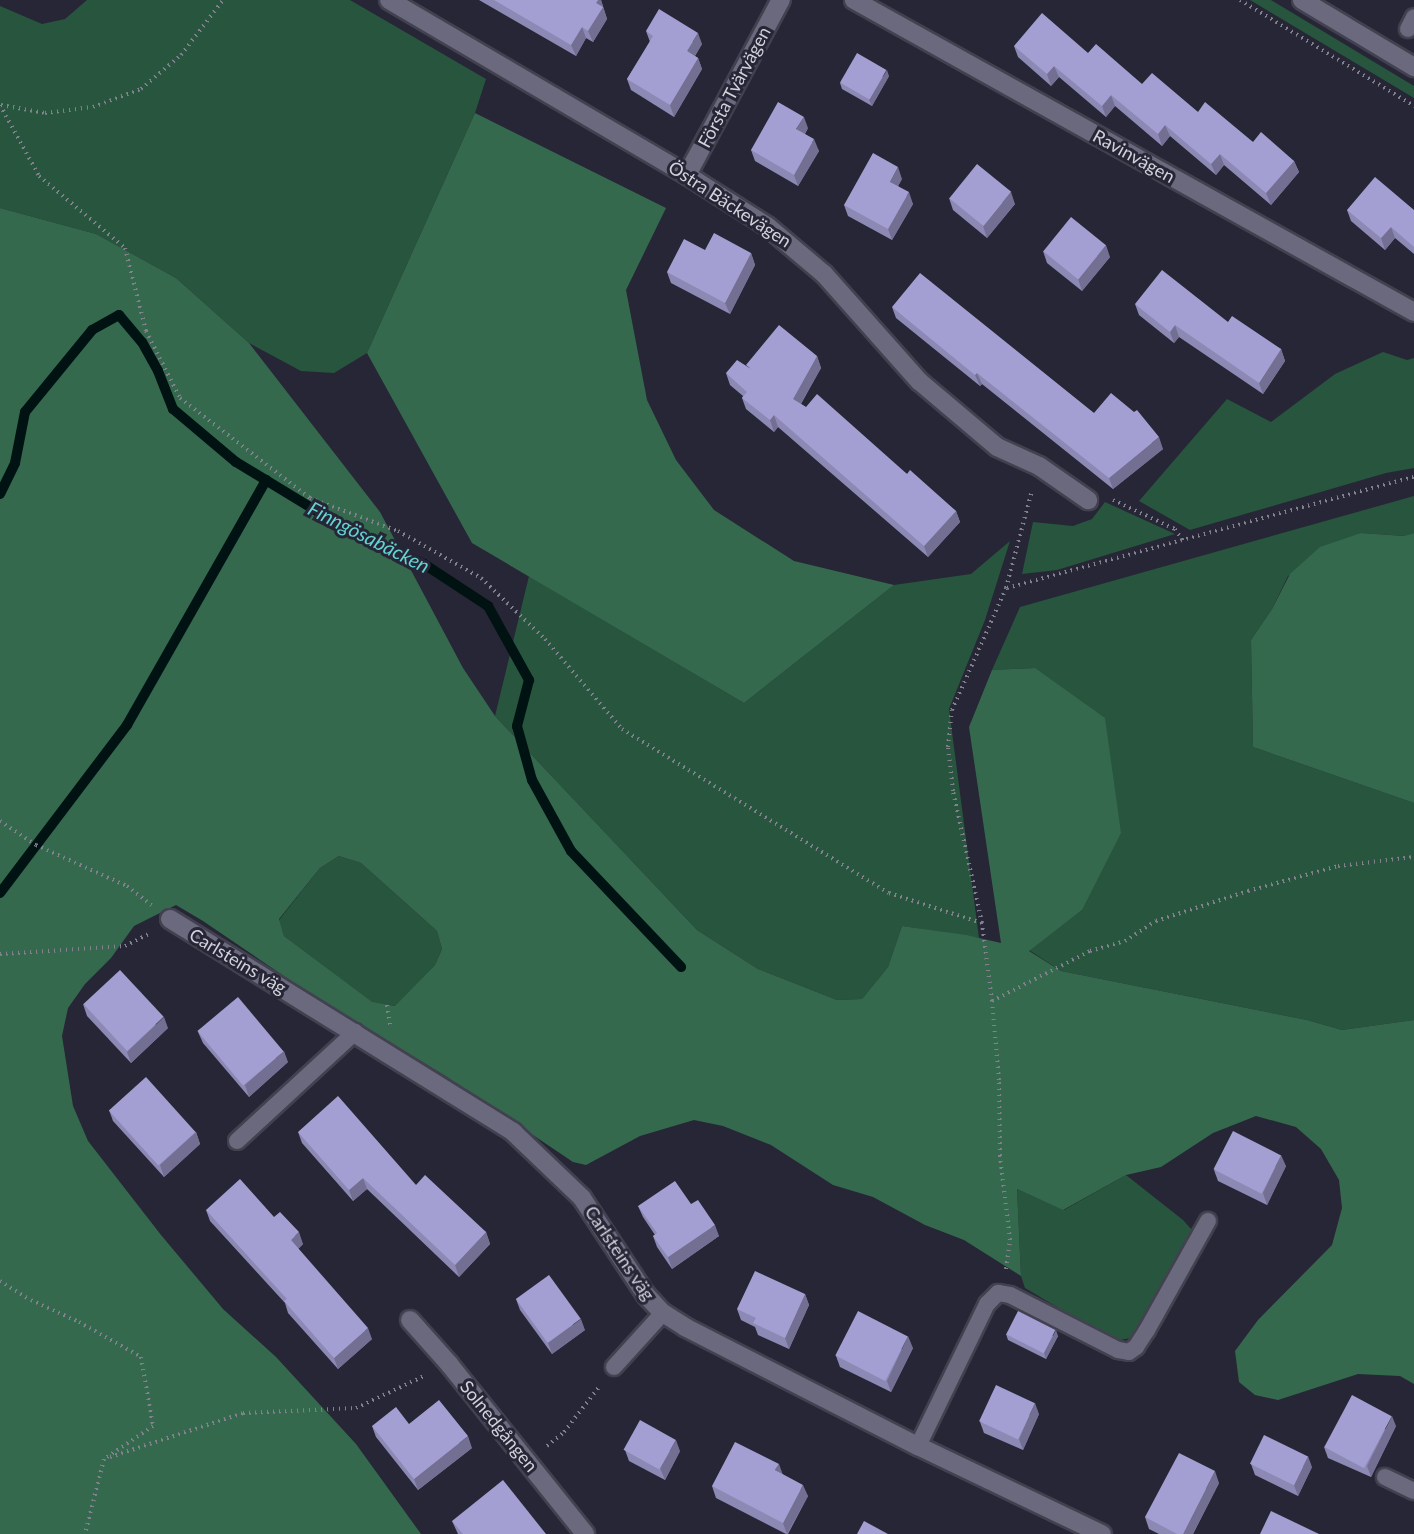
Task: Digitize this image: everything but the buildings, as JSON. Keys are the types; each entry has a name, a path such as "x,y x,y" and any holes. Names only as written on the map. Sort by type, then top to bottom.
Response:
{"street":[{"name":"Östra Bäckevägen","path":"389,0 687,175 767,226 798,249 850,302 877,336 919,381 998,447 1039,466 1088,500"},
{"name":"Första Tvärvägen","path":"687,175 781,0"},
{"name":"Ravinvägen","path":"854,0 1414,312"},
{"path":"1302,0 1414,67"},
{"name":"Carlsteins väg","path":"170,919 513,1132 582,1198 646,1295 663,1313 715,1343 918,1446 1102,1534"},
{"name":"Solnedgången","path":"410,1320 449,1364 585,1534"}],"lane":[{"path":"237,1141 355,1032"},
{"path":"918,1446 987,1304 998,1293 1010,1295 1118,1350 1128,1352 1136,1347 1147,1330 1208,1221"},
{"path":"614,1367 663,1313"},
{"path":"1385,1477 1414,1491"}],"path":[{"path":"0,105 45,113 93,107 141,89 181,55 223,0"},
{"path":"1240,0 1414,106"},
{"path":"0,105 39,177 125,248 146,331 180,398 310,498 398,531 481,578 545,639 622,729 889,893 982,923"},
{"path":"1010,1250 1000,1156 999,1080 992,1001 982,923 953,790 948,747 952,710 1006,588 1039,466"},
{"path":"1006,588 1183,541 1322,500 1414,477"},
{"path":"1088,500 1110,498 1175,529 1183,541"},
{"path":"0,821 36,845 127,886 170,919 156,931 125,946 0,954"},
{"path":"992,1001 1090,951 1125,941 1156,921 1248,891 1338,866 1414,857"},
{"path":"0,1281 31,1300 79,1322 141,1357 153,1426 104,1459 85,1534"},
{"path":"104,1459 243,1413 356,1408 449,1364"},
{"path":"564,1432 587,1403"}],"green space":[{"path":"87,0 350,0 486,79 475,113 367,353 334,373 301,371 249,343 176,278 96,234 0,208 0,6 42,24 65,19"},
{"path":"1250,0 1271,0 1414,86 1414,98"},
{"path":"475,113 666,208 626,290 647,400 676,460 714,510 794,561 894,585 744,703 472,543 367,353"},
{"path":"0,208 96,234 176,278 249,343 380,512 463,668 495,716 697,930 758,969 837,1000 862,999 888,967 902,926 966,935 1001,943 969,727 992,670 1035,668 1105,718 1121,833 1082,910 1029,951 1061,971 1307,1020 1342,1030 1414,1020 1414,1384 1400,1376 1358,1374 1278,1400 1255,1395 1239,1382 1235,1351 1258,1320 1332,1245 1342,1208 1339,1180 1321,1149 1296,1127 1256,1116 1213,1133 1161,1167 1126,1175 1063,1210 1017,1189 1021,1276 964,1240 925,1225 873,1197 833,1185 771,1145 723,1126 694,1120 640,1136 586,1165 573,1162 444,1075 325,1004 176,905 134,926 111,958 85,984 68,1008 62,1036 73,1106 88,1141 161,1235 223,1309 276,1357 356,1444 421,1534 0,1534","holes":["339,856 361,863 437,931 442,949 435,965 395,1006 372,1002 284,936 279,919 320,868"]},
{"path":"1383,352 1407,360 1414,358 1414,468 1386,473 1190,530 1139,501 1227,399 1271,422 1335,374"},
{"path":"1414,496 1414,533 1405,536 1361,533 1288,576 1272,609 1251,640 1253,747 1414,803 1414,1020 1342,1030 1307,1020 1061,971 1029,950 1082,910 1035,668 992,670 1020,607"},
{"path":"1105,502 1175,534 1057,570 1022,574 1033,522 1073,526 1092,519"},
{"path":"1361,533 1404,536 1414,533 1414,803 1253,747 1251,640 1272,609 1290,574 1320,547"},
{"path":"1010,541 985,620 949,709 979,938 902,926 888,967 862,999 837,1000 758,969 697,930 495,716 529,576 744,703 894,585 971,574"},
{"path":"339,856 361,863 437,931 442,949 435,965 396,1006 372,1003 284,936 279,920 320,868"},
{"path":"1126,1175 1183,1220 1192,1230 1191,1238 1131,1338 1120,1340 1099,1332 1025,1288 1021,1276 1017,1189 1064,1210"}],"waterway":[{"name":"Finngösabäcken","path":"0,494 15,463 25,412 92,330 119,315 142,342 158,371 173,409 236,462 348,530 424,564 488,606 529,680 517,726 532,780 571,851 681,967"},
{"path":"0,893 127,725 266,480"}]}
